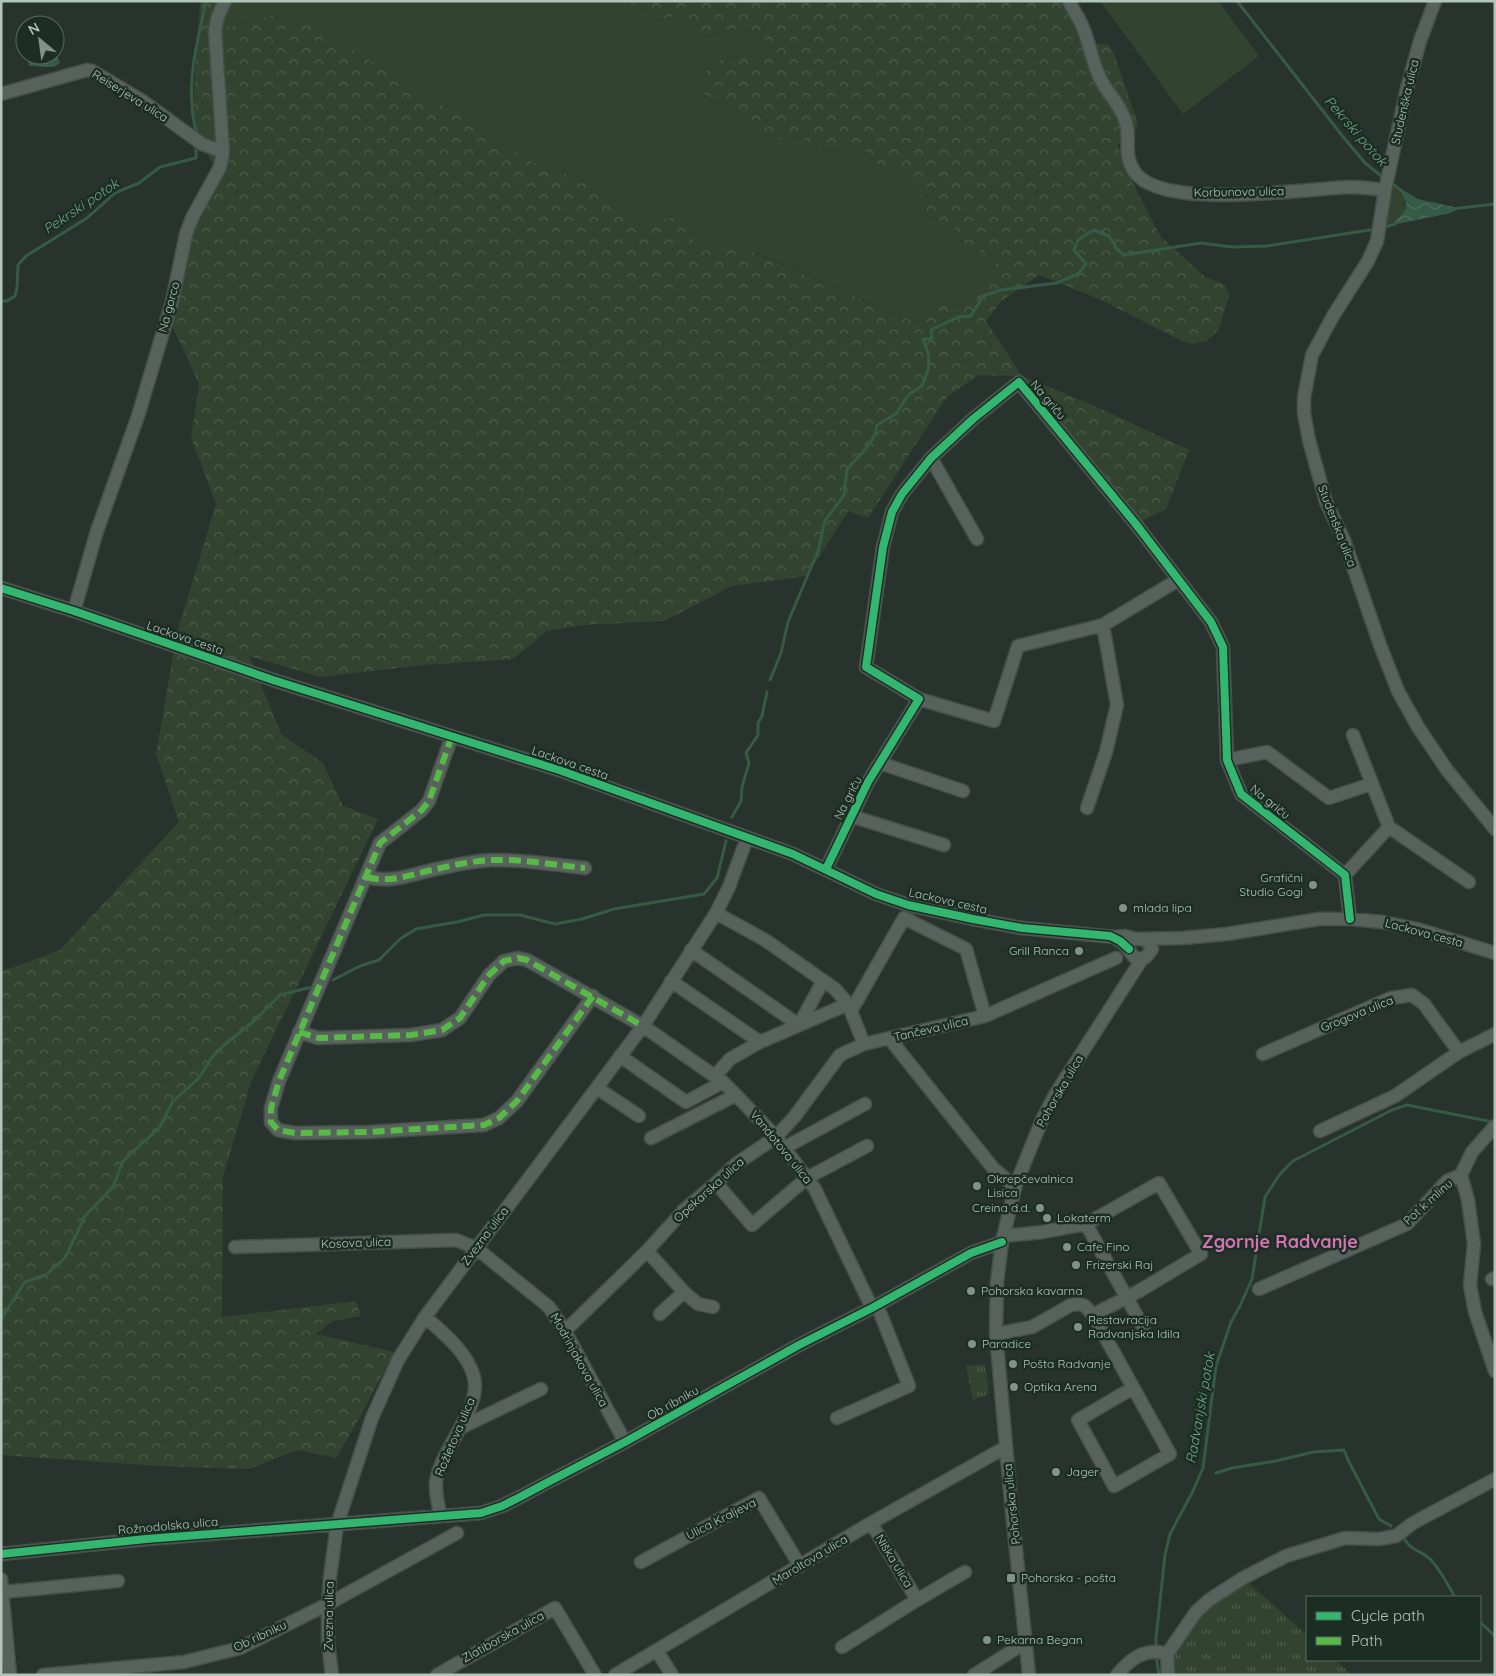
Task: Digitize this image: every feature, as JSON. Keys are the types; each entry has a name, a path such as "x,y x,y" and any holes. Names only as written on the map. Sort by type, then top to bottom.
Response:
{"street":[{"name":"Na gorco","path":"74,610 97,531 141,407 172,302 186,234 192,218 220,167 222,152 215,31 218,16 225,1"},
{"name":"Korbunova ulica","path":"1069,1 1083,28 1090,56 1100,79 1123,112 1127,126 1126,149 1130,163 1135,173 1149,183 1172,192 1237,195 1352,187 1385,188"},
{"name":"Studenška ulica","path":"1435,1 1420,41 1407,88 1385,188 1379,228 1368,261 1333,316 1312,355 1304,398 1309,440 1326,502 1344,540 1371,620 1398,691 1418,727 1442,762 1495,829"},
{"name":"Reiserjeva ulica","path":"1,94 87,70 92,71 144,102 202,144 222,152"},
{"name":"Na griču","path":"1178,580 1102,625 1018,646 994,721 919,699 866,667 883,547 892,512 902,494 931,458 973,419 1019,382 1135,523 1211,622 1223,647 1227,760 1241,794 1345,875"},
{"path":"931,458 977,539"},
{"name":"Lackova cesta","path":"1,588 74,610 273,680 559,770 793,854 876,894 908,905 1022,928 1114,937 1124,936 1138,949 1170,946 1227,934 1320,919 1350,919 1382,922 1417,929 1495,954"},
{"path":"1087,808 1106,752 1117,705 1102,625"},
{"name":"Na griču","path":"826,869 851,816 880,763 919,699"},
{"path":"1353,735 1389,827 1469,882"},
{"path":"452,736 429,801 422,810 380,843 299,1032 271,1108 271,1122 278,1130 295,1133 360,1132 484,1125 499,1118 516,1101 593,996"},
{"path":"1227,760 1267,752 1329,798 1371,784"},
{"path":"880,763 963,791"},
{"path":"851,816 944,845"},
{"path":"1350,919 1345,875 1389,827"},
{"name":"Zvezna ulica","path":"332,1675 328,1643 328,1604 338,1525 372,1418 398,1360 425,1316 642,1026 716,912 729,887 747,838"},
{"path":"367,877 377,880 391,880 454,865 492,860 585,868"},
{"path":"716,912 765,940 822,981 835,988 849,1007 864,1044"},
{"path":"620,1056 686,1102 719,1079 730,1059 760,1042 799,1025 849,1007 904,918 966,949 985,1016"},
{"name":"Pohorska ulica","path":"1029,1675 996,1334 997,1282 1003,1239 1016,1184 1033,1139 1052,1101 1131,975 1138,949"},
{"path":"691,950 799,1025"},
{"name":"Vandotova ulica","path":"299,1032 318,1038 411,1035 442,1030 460,1018 488,975 504,961 518,958 527,960 593,996 642,1026 719,1079 776,1137 815,1189 875,1307 909,1386 837,1418"},
{"name":"Tančeva ulica","path":"776,1137 795,1116 840,1055 864,1044 985,1016 1116,958"},
{"path":"672,981 760,1042"},
{"path":"799,1025 822,981"},
{"name":"Grogova ulica","path":"1262,1054 1391,998 1412,995 1424,1004 1460,1052"},
{"path":"1320,1131 1395,1096 1460,1052 1495,1034"},
{"path":"889,1038 993,1168 1009,1182 1016,1184"},
{"path":"597,1088 639,1116"},
{"path":"651,1138 736,1095"},
{"path":"784,1148 865,1104"},
{"name":"Pot k mlinu","path":"1494,1127 1472,1152 1461,1176 1468,1200 1474,1244 1470,1285 1475,1312 1494,1368"},
{"name":"Opekarska ulica","path":"565,1331 647,1251 684,1210 716,1184 736,1164 776,1137"},
{"path":"716,1184 752,1225 807,1178 867,1146"},
{"name":"Pot k mlinu","path":"1259,1289 1407,1224 1447,1181 1461,1176"},
{"path":"1003,1239 1086,1224 1159,1183 1202,1254 1127,1298 1092,1316"},
{"path":"1086,1224 1143,1327"},
{"name":"Ob ribniku","path":"338,1525 482,1513 502,1506 625,1442 799,1345 1003,1239"},
{"name":"Kosova ulica","path":"235,1247 456,1240 476,1248"},
{"name":"Modrinjakova ulica","path":"476,1248 549,1307 565,1331 625,1442"},
{"path":"647,1251 684,1292 698,1304 713,1307"},
{"path":"660,1314 684,1292"},
{"path":"996,1334 1032,1327 1071,1306 1079,1304 1084,1306 1092,1316 1133,1388 1170,1454 1114,1486 1078,1420 1133,1388"},
{"name":"Rožletova ulica","path":"425,1316 447,1335 462,1354 474,1374 475,1387 473,1399 441,1465 436,1483 440,1516"},
{"path":"460,1428 541,1389"},
{"name":"Maroltova ulica","path":"615,1675 871,1523 1006,1447"},
{"path":"1116,1675 1138,1655 1159,1653 1209,1600 1244,1578 1286,1556 1345,1538 1380,1539 1396,1536 1414,1523 1495,1479"},
{"name":"Ulica Kraljeva","path":"641,1562 759,1498 800,1566"},
{"name":"Niška ulica","path":"871,1523 917,1600"},
{"name":"Rožnodolska ulica","path":"1,1554 156,1538 338,1525"},
{"name":"Ob ribniku","path":"44,1675 185,1669 240,1648 328,1604 457,1533"},
{"name":"Niška ulica","path":"842,1647 965,1572"},
{"path":"10,1675 2,1586 118,1581"},
{"name":"Zlatiborska ulica","path":"437,1675 555,1608 595,1675"},
{"path":"974,1675 1026,1642"},
{"path":"657,1650 672,1675"},
{"path":"1159,1653 1168,1675"}],"green space":[{"path":"200,1 218,1 210,25 230,27 274,15 306,21 534,163 589,182 635,225 681,216 696,225 692,249 746,249 916,323 935,306 967,304 998,260 966,245 953,226 926,215 925,201 901,170 883,169 862,149 822,151 802,137 771,140 730,104 713,102 699,88 705,72 722,58 745,56 766,58 771,52 761,36 738,29 702,37 677,15 656,21 650,12 625,1 1064,1 1078,36 1085,42 1109,45 1114,54 1138,123 1134,135 1117,144 1133,183 1160,236 1204,276 1225,285 1229,295 1220,326 1214,335 1206,341 1192,344 1182,341 1101,300 1039,275 1000,302 986,321 1022,376 979,375 946,398 868,518 848,511 807,576 732,586 664,621 582,625 547,631 513,659 423,665 320,677 249,656 281,734 323,763 343,806 378,819 251,1082 223,1177 222,1317 356,1301 361,1316 333,1321 316,1334 394,1352 336,1458 297,1450 249,1469 160,1466 1,1455 1,972 60,950 179,822 156,754 177,633 216,504 191,438 199,384 164,308 180,240 214,166 197,136 193,103"},
{"path":"229,1 625,1 650,12 656,21 677,15 702,37 733,29 752,32 764,39 771,52 766,58 745,56 722,58 705,72 699,88 713,102 730,104 771,140 802,137 822,151 862,149 883,169 901,170 925,201 926,215 953,226 966,245 998,260 967,304 935,306 916,323 747,249 692,249 681,217 635,225 589,182 534,163 274,15 230,27 219,26"},
{"path":"1100,1 1218,1 1259,56 1183,114"},
{"path":"1394,187 1402,195 1405,207 1404,212 1398,220 1381,226 1386,205"},
{"path":"1022,376 1097,407 1189,450 1166,509 1140,522 1089,462"},
{"path":"985,1364 989,1394 973,1400 966,1366"},
{"path":"1243,1578 1306,1634 1306,1661 1336,1661 1352,1675 1171,1675 1167,1654 1184,1631"}],"water":[{"path":"29,65 57,65 54,67"},
{"path":"1401,189 1418,199 1454,207 1456,210 1451,213 1392,225 1402,214 1406,205"}],"waterway":[{"name":"Pekrski potok","path":"196,135 191,91 195,52 206,1"},
{"name":"Pekrski potok","path":"1237,1 1344,138 1365,163 1385,179"},
{"name":"Pekrski potok","path":"1,301 7,301 15,296 18,265 26,256 87,218 115,193 139,183 160,167 196,158 196,144"},
{"name":"Pekrski potok","path":"1390,182 1403,192"},
{"name":"Pekrski potok","path":"1452,209 1495,204"},
{"path":"1382,228 1395,224"},
{"path":"770,680 781,653 788,622 818,551 825,521 844,495 847,469 865,450 875,435 877,425 896,414 908,395 922,386 928,370 929,356 923,339 932,339 931,330 958,317 971,316 983,296 1001,290 1057,283 1078,274 1086,264 1074,250 1078,240 1094,230 1109,236 1117,249 1124,255 1201,243 1232,247 1267,246 1376,229"},
{"path":"732,817 741,801 742,787 749,763 746,753 758,735 758,723 762,716 767,692"},
{"path":"333,980 360,966 379,960 400,939 416,929 484,915 520,915 555,924 582,919 614,909 704,894 717,878 726,841"},
{"path":"1,1319 25,1282 46,1275 65,1258 85,1216 113,1187 123,1161 160,1127 173,1101 199,1078 212,1057 254,1021 280,995 312,987"},
{"name":"Radvanjski potok","path":"1156,1649 1165,1555 1170,1534 1203,1468 1216,1366 1231,1322 1252,1279 1265,1197 1280,1174 1293,1161 1392,1110 1407,1105 1493,1122"},
{"path":"1216,1473 1232,1468 1276,1461 1313,1452 1344,1450 1379,1519 1391,1526"},
{"path":"1403,1536 1412,1548 1432,1561 1454,1596"},
{"path":"1481,1623 1495,1636"},
{"name":"Radvanjski potok","path":"1156,1656 1159,1675"}],"marked path":[{"path":"452,736 429,801 422,810 380,843 279,1081 271,1108 271,1122 278,1130 295,1133 369,1132 484,1125 499,1118 517,1101 593,996"},
{"path":"367,877 375,879 398,878 460,864 492,860 527,861 585,868"},
{"path":"299,1032 318,1038 411,1035 442,1030 460,1018 489,975 504,961 518,958 527,960 643,1026"}],"cycle path":[{"path":"826,869 868,782 919,699 866,667 883,547 892,512 902,494 931,458 973,419 1019,382 1135,523 1211,622 1223,647 1227,760 1241,794 1345,875 1350,919"},
{"path":"1,588 74,611 273,680 559,770 793,854 876,894 908,905 1022,928 1110,936 1120,941 1129,949"},
{"path":"1,1554 146,1539 481,1513 502,1506 625,1442 799,1345 872,1308 971,1253 1002,1242"}],"place":[{"name":"Grafični Studio Gogi","path":"1313,885"},
{"name":"mlada lipa","path":"1123,908"},
{"name":"Grill Ranca","path":"1079,951"},
{"name":"Okrepčevalnica Lisica","path":"977,1186"},
{"name":"Creina d.d.","path":"1040,1208"},
{"name":"Lokaterm","path":"1047,1218"},
{"name":"Cafe Fino","path":"1067,1247"},
{"name":"Frizerski Raj","path":"1076,1265"},
{"name":"Pohorska kavarna","path":"971,1291"},
{"name":"Restavracija Radvanjska Idila","path":"1078,1327"},
{"name":"Paradice","path":"972,1344"},
{"name":"Pošta Radvanje","path":"1013,1364"},
{"name":"Optika Arena","path":"1014,1387"},
{"name":"Jager","path":"1056,1472"},
{"name":"Pohorska - pošta","path":"1011,1578"},
{"name":"Pekarna Began","path":"987,1640"}],"district":[{"name":"Zgornje Radvanje","path":"1280,1242"}]}
